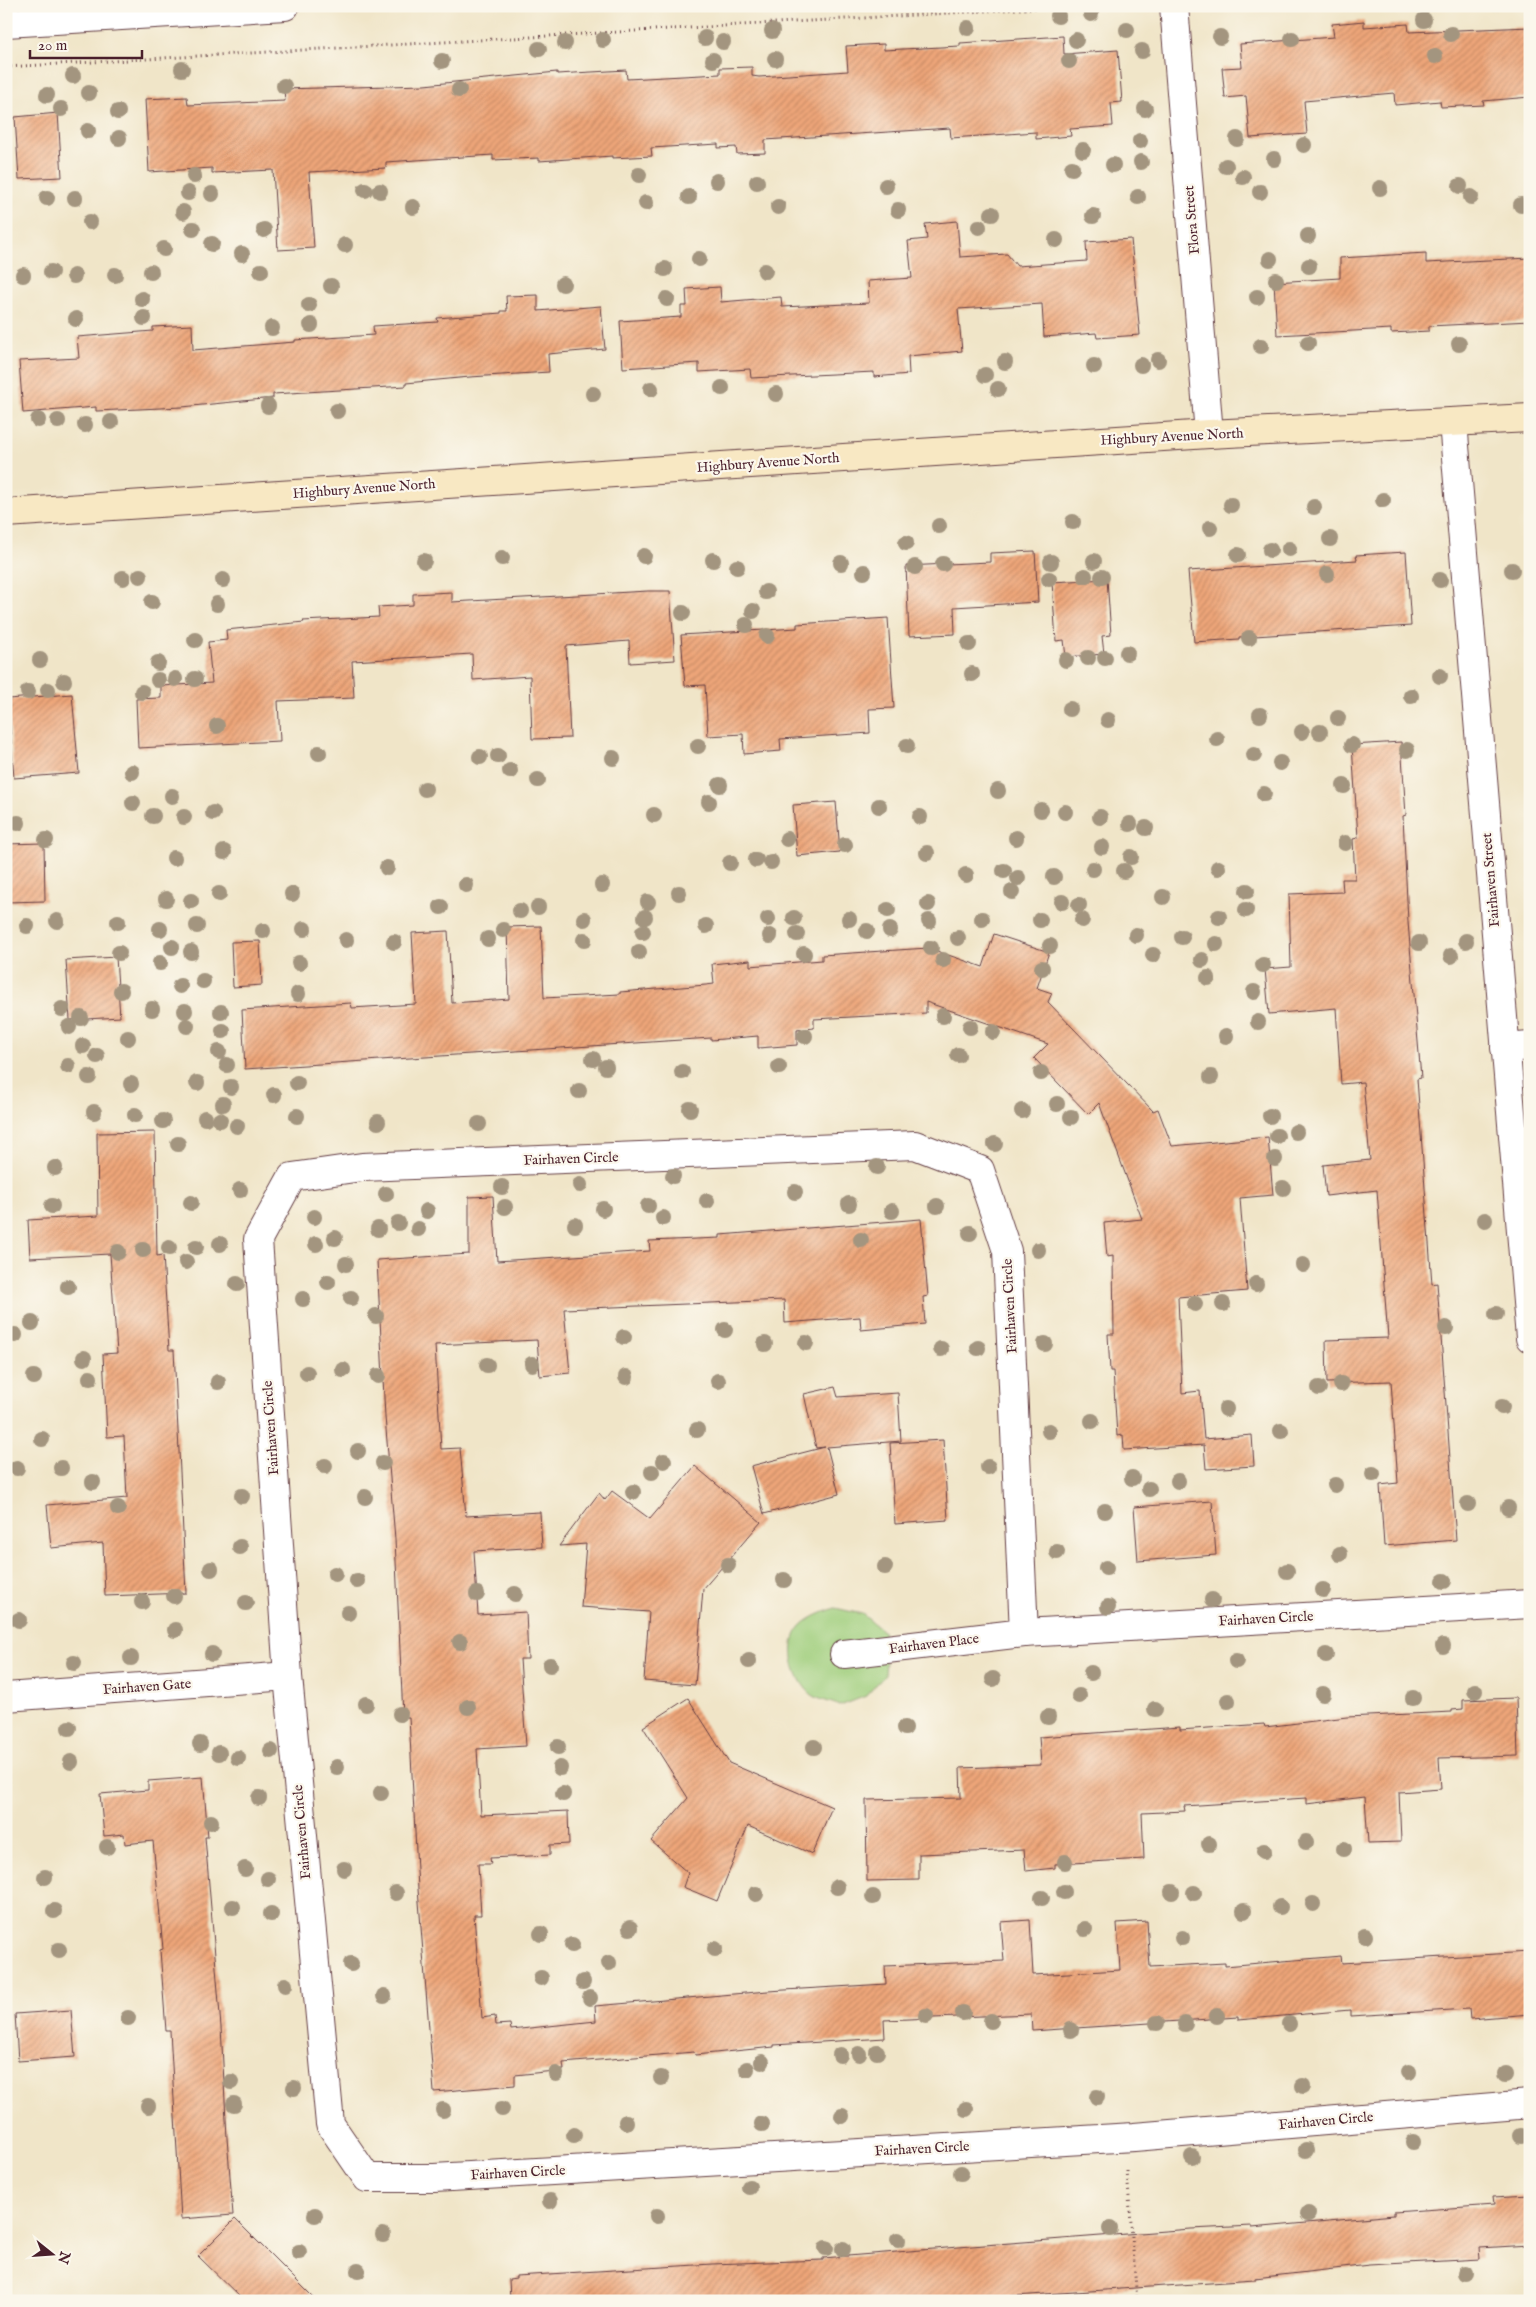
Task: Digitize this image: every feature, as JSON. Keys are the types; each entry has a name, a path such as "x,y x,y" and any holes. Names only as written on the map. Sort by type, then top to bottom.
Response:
{"main road":[{"name":"Highbury Avenue North","path":"6,513 1209,434 1530,418"}],"street":[{"path":"6,23 285,6"},
{"name":"Flora Street","path":"1174,6 1209,434"},
{"name":"Fairhaven Street","path":"1453,422 1518,1047 1530,1338"},
{"name":"Fairhaven Circle","path":"1530,1604 1024,1634 1007,1250 980,1170 915,1145 362,1167 292,1177 258,1239 288,1676 330,2124 367,2178 434,2178 1134,2137 1530,2104"},
{"name":"Fairhaven Place","path":"844,1654 1024,1634"},
{"name":"Fairhaven Gate","path":"6,1697 288,1676"}],"path":[{"path":"6,67 1073,6"},
{"path":"1134,2137 1126,2155 1137,2301"}],"green space":[{"path":"835,1608 862,1614 883,1631 887,1647 885,1675 866,1696 840,1706 814,1696 805,1688 794,1664 793,1654 794,1637 801,1626 815,1616"}],"building":[{"path":"1364,21 1364,27 1408,24 1409,32 1530,27 1530,97 1483,101 1484,105 1441,107 1440,101 1395,105 1394,93 1304,101 1307,134 1250,138 1246,96 1225,98 1222,68 1242,67 1240,44 1334,37 1332,24"},
{"path":"1063,36 1064,54 1118,50 1122,102 1111,103 1113,126 1070,129 1071,136 1036,139 1036,132 951,138 950,128 765,140 765,153 737,154 736,147 718,148 718,144 651,148 652,156 612,158 612,156 539,161 539,158 493,160 493,155 386,162 386,168 309,172 314,248 278,250 273,170 212,173 212,168 149,172 145,99 187,97 188,105 285,101 284,89 424,85 557,72 557,74 626,70 627,79 720,74 720,68 752,67 752,76 759,77 848,71 846,46 884,44 884,50 960,46 960,43"},
{"path":"58,113 62,177 19,179 15,117"},
{"path":"957,221 960,257 1007,254 1017,266 1087,261 1086,242 1131,239 1140,335 1097,338 1096,333 1044,337 1042,304 958,309 962,351 908,356 909,374 874,377 874,372 751,378 750,369 699,372 699,363 623,368 620,321 681,317 681,306 687,306 686,289 720,287 721,302 781,297 782,307 869,303 868,281 912,278 908,241 927,239 925,224"},
{"path":"1426,253 1426,263 1530,258 1530,321 1429,326 1429,331 1391,333 1391,329 1277,335 1274,282 1340,278 1340,258"},
{"path":"538,295 538,311 601,306 605,349 548,354 549,372 406,383 406,386 273,394 273,398 182,407 96,411 96,407 23,413 19,361 79,358 77,337 153,331 153,327 192,325 193,350 295,342 295,340 374,335 373,326 438,322 437,318 501,313 501,311 507,311 506,296"},
{"path":"1035,551 1038,602 954,607 955,634 909,636 906,566 990,562 990,553"},
{"path":"1406,552 1411,626 1239,637 1239,639 1194,642 1188,571 1357,560 1356,555"},
{"path":"1107,579 1111,635 1102,636 1104,654 1066,657 1064,640 1056,641 1052,582"},
{"path":"670,591 675,660 630,663 629,641 566,646 570,738 532,739 530,676 473,680 472,654 352,661 354,698 278,701 280,741 138,748 136,699 161,698 161,686 212,683 208,642 227,640 226,630 303,621 379,617 378,607 413,605 413,594 452,592 452,602"},
{"path":"888,618 894,708 869,709 870,733 780,739 781,751 744,754 743,734 708,736 705,685 685,686 681,635 797,628 797,624"},
{"path":"72,694 79,773 14,778 8,699"},
{"path":"1401,742 1406,815 1403,816 1408,922 1421,1078 1417,1079 1432,1284 1437,1283 1456,1540 1384,1546 1380,1485 1398,1483 1391,1381 1327,1383 1326,1340 1388,1338 1377,1190 1326,1196 1323,1165 1370,1160 1363,1082 1341,1084 1336,1008 1269,1014 1265,969 1291,967 1289,894 1343,892 1342,879 1355,879 1353,839 1358,838 1352,745"},
{"path":"836,802 840,852 797,856 793,805"},
{"path":"44,843 45,901 6,902 6,844"},
{"path":"541,926 544,998 620,994 620,992 714,984 712,964 750,960 750,966 822,960 822,955 928,948 983,967 994,934 1049,952 1037,988 1052,993 1048,1002 1153,1111 1158,1109 1172,1146 1268,1137 1273,1195 1240,1198 1247,1291 1178,1297 1182,1393 1200,1391 1204,1439 1252,1435 1254,1466 1206,1469 1204,1445 1124,1450 1123,1435 1117,1436 1113,1371 1110,1371 1108,1334 1114,1334 1113,1256 1107,1257 1104,1223 1142,1219 1099,1103 1088,1114 1034,1058 1048,1044 926,1002 926,1013 814,1019 814,1028 797,1030 797,1045 758,1048 758,1036 711,1040 711,1038 245,1069 242,1010 351,1003 352,1008 416,1004 412,933 448,931 452,1003 509,999 507,927"},
{"path":"260,941 262,985 233,987 231,942"},
{"path":"116,957 120,1017 70,1020 66,960"},
{"path":"155,1132 157,1256 163,1255 169,1350 174,1350 186,1593 105,1596 103,1543 51,1548 47,1505 127,1498 124,1436 107,1437 103,1354 117,1353 110,1254 30,1258 28,1220 98,1216 97,1133"},
{"path":"493,1196 497,1261 650,1251 649,1241 720,1238 720,1235 921,1219 928,1296 923,1297 925,1324 861,1330 860,1317 785,1323 784,1300 564,1309 570,1373 540,1376 537,1340 435,1345 441,1449 460,1448 466,1516 540,1512 542,1547 474,1551 478,1615 526,1612 528,1659 520,1659 526,1746 477,1749 481,1815 568,1811 569,1844 550,1845 550,1855 490,1858 491,1864 478,1864 481,1915 474,1915 482,2018 495,2016 496,2025 510,2024 511,2030 596,2021 595,2006 768,1991 886,1984 885,1966 1004,1961 1001,1922 1030,1920 1033,1975 1120,1970 1117,1923 1147,1921 1150,1967 1225,1963 1225,1966 1341,1956 1342,1963 1530,1952 1530,2014 1470,2019 1469,2009 1350,2016 1350,2010 1238,2020 1238,2017 1032,2031 1031,2014 884,2020 885,2038 774,2045 774,2047 695,2055 694,2052 563,2063 564,2070 515,2075 515,2085 434,2092 418,1889 409,1717 403,1717 395,1539 385,1417 377,1260 469,1254 469,1197"},
{"path":"835,1387 838,1397 898,1393 901,1441 827,1447 839,1494 764,1514 751,1466 825,1447 816,1448 804,1394"},
{"path":"943,1440 948,1520 895,1524 890,1443"},
{"path":"695,1466 761,1522 703,1589 695,1685 644,1681 649,1612 581,1607 586,1544 559,1546 599,1493 605,1500 612,1491 650,1519"},
{"path":"1212,1501 1216,1555 1138,1561 1134,1507"},
{"path":"688,1698 729,1763 832,1807 812,1854 748,1826 717,1901 683,1887 688,1873 651,1841 688,1798 643,1727"},
{"path":"1516,1698 1518,1756 1439,1758 1441,1789 1399,1792 1401,1842 1368,1843 1365,1797 1306,1804 1306,1798 1184,1806 1185,1811 1142,1813 1144,1859 1055,1864 1055,1868 1026,1871 1024,1850 919,1854 919,1880 867,1881 866,1800 961,1798 960,1768 1041,1765 1039,1737 1180,1727 1180,1730 1264,1724 1265,1727 1347,1717 1452,1712 1452,1710 1463,1709 1463,1700"},
{"path":"203,1777 208,1837 205,1837 221,2027 233,2215 181,2219 170,2031 166,2031 160,1950 163,1949 153,1841 125,1844 124,1834 104,1836 100,1794 148,1790 148,1781"},
{"path":"71,2010 75,2057 18,2061 15,2014"},
{"path":"1530,2195 1530,2245 1480,2248 1481,2259 1369,2265 1255,2278 1255,2280 940,2301 510,2301 509,2279 516,2278 516,2276 712,2264 823,2260 823,2258 1191,2229 1252,2226 1252,2228 1394,2215 1394,2212 1494,2205 1493,2197"},
{"path":"235,2219 317,2301 244,2301 198,2256"}]}
